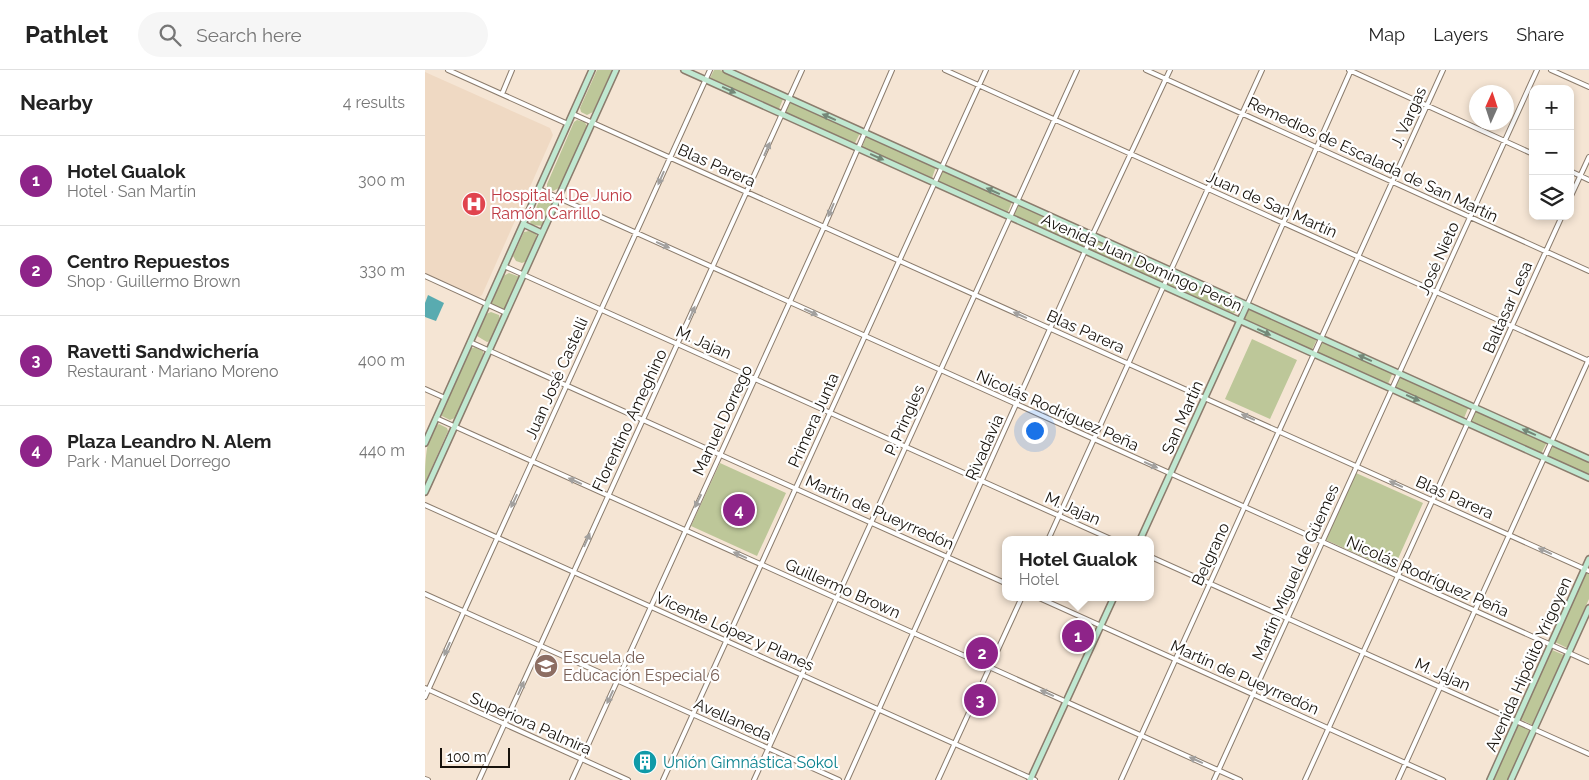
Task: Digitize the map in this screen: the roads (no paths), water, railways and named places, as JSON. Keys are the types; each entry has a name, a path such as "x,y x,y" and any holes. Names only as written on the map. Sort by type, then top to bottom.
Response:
{"main road":[{"path":"425,443 592,70"},
{"path":"425,492 616,70"},
{"name":"Avenida Juan Domingo Perón","path":"684,70 1589,478"},
{"name":"Avenida Juan Domingo Perón","path":"726,70 1589,459"},
{"path":"523,224 542,233"},
{"name":"San Martín","path":"1142,536 1247,305"},
{"name":"Avenida Hipólito Yrigoyen","path":"1490,780 1550,645 1587,570 1589,559"},
{"path":"1032,779 1112,601"},
{"name":"Avenida Hipólito Yrigoyen","path":"1511,780 1589,608"}],"street":[{"path":"448,70 568,124"},
{"path":"502,94 512,70"},
{"name":"Juan José Castelli","path":"425,697 427,688 464,611 710,70"},
{"name":"Florentino Ameghino","path":"479,780 803,70"},
{"name":"Manuel Dorrego","path":"572,780 684,530 824,227 892,70"},
{"name":"Juan de San Martín","path":"945,70 1589,360"},
{"name":"Primera Junta","path":"663,780 986,70"},
{"name":"P. Pringles","path":"754,780 1077,70"},
{"name":"Remedios de Escalada de San Martín","path":"1146,70 1243,112 1589,271"},
{"name":"Rivadavia","path":"847,780 1052,329 1085,251 1170,70"},
{"path":"1050,536 1262,70"},
{"path":"1247,305 1350,70 1529,152"},
{"name":"J. Vargas","path":"1321,338 1443,70"},
{"name":"José Nieto","path":"1399,374 1537,70"},
{"path":"1551,70 1589,87"},
{"name":"Blas Parera","path":"573,114 1587,570"},
{"path":"1574,189 1589,157"},
{"path":"1574,173 1589,180"},
{"name":"Nicolás Rodríguez Peña","path":"539,189 939,371 1589,662"},
{"name":"Baltasar Lesa","path":"1305,780 1560,220"},
{"name":"M. Jajan","path":"504,266 1104,536"},
{"path":"425,276 506,313"},
{"name":"Belgrano","path":"1121,780 1245,507 1277,430 1321,338"},
{"name":"Martín de Pueyrredón","path":"470,342 1002,582"},
{"path":"1398,780 1589,360"},
{"name":"Martín Miguel de Güemes","path":"1214,780 1399,374"},
{"path":"425,389 445,398"},
{"name":"Guillermo Brown","path":"436,418 1240,780"},
{"name":"Vicente López y Planes","path":"425,506 1032,779"},
{"name":"M. Jajan","path":"1154,558 1589,754"},
{"name":"Avellaneda","path":"425,594 839,780"},
{"path":"938,780 1020,601"},
{"name":"Martín de Pueyrredón","path":"1046,601 1443,780"},
{"name":"Superiora Palmira","path":"427,688 504,725 628,780"}],"water":[{"path":"428,295 444,303 436,321 425,317 425,303"}],"place":[{"name":"Hospital 4 De Junio Ramón Carrillo","path":"474,204"},
{"name":"Plaza Leandro N. Alem","path":"739,510"},
{"name":"Hotel Gualok","path":"1078,636"},
{"name":"Centro Repuestos","path":"982,653"},
{"name":"Escuela de Educación Especial 6","path":"546,666"},
{"name":"Ravetti Sandwichería","path":"980,700"},
{"name":"Unión Gimnástica Sokol","path":"645,762"}]}
